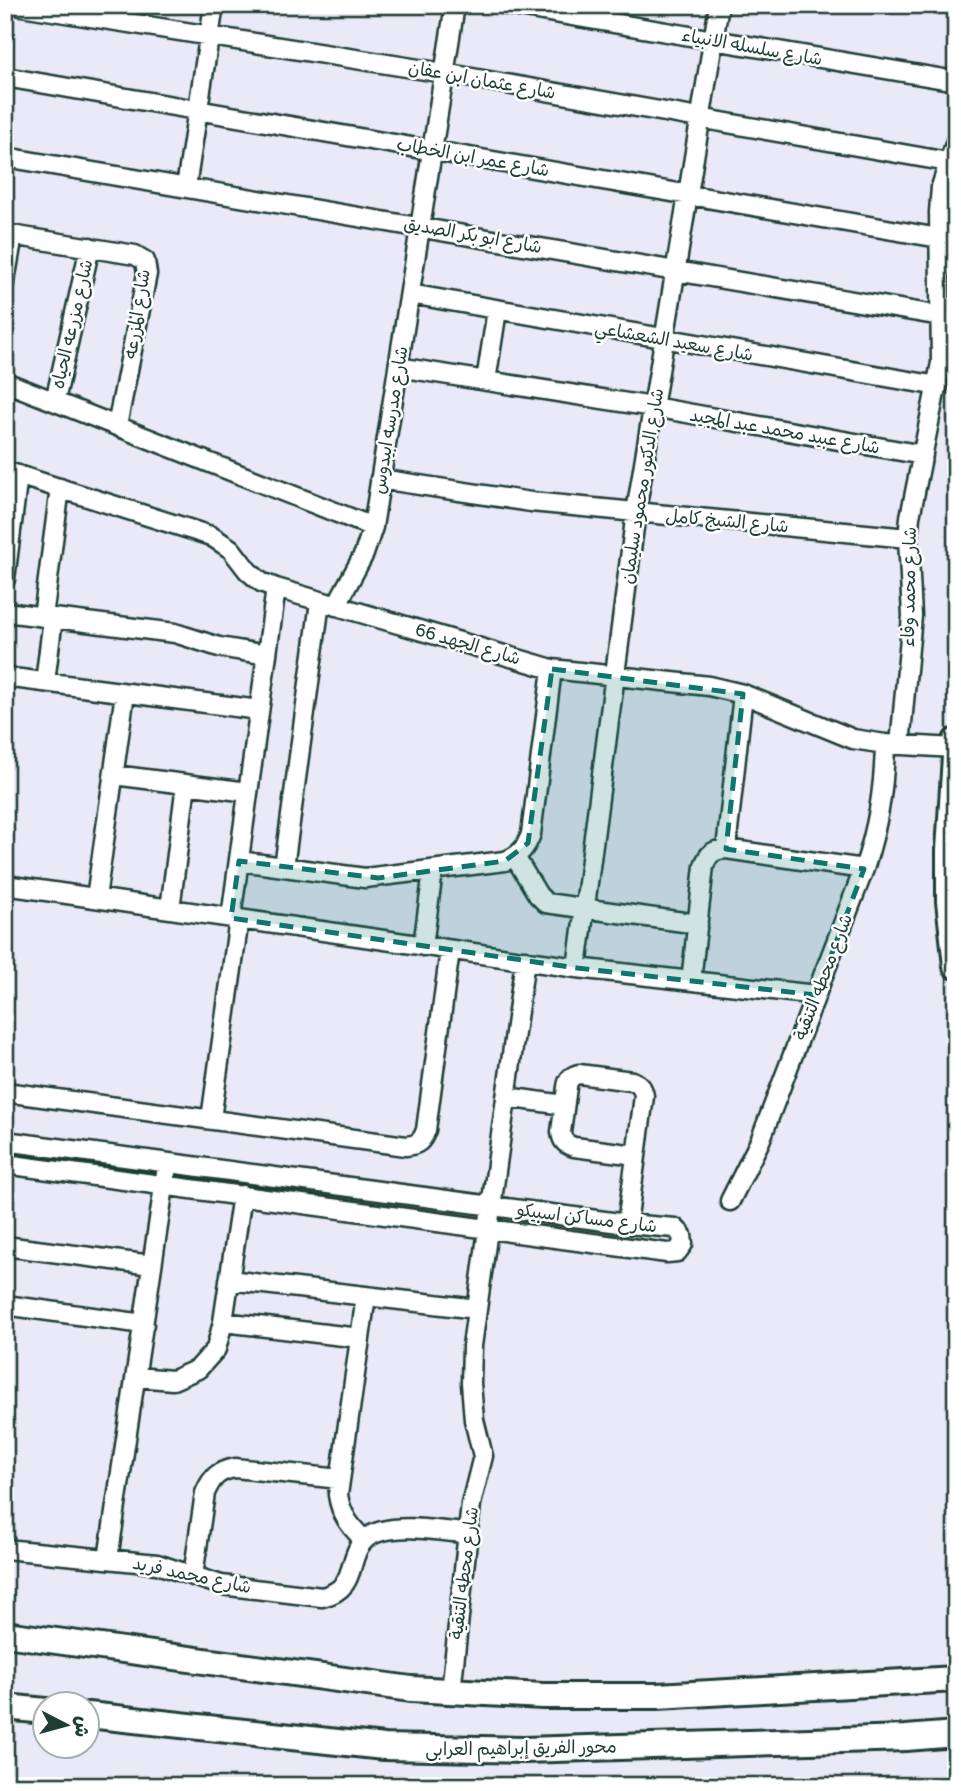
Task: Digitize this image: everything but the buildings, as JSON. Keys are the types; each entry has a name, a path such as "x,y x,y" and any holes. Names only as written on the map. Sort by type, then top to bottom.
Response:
{"street":[{"name":"شارع عثمان ابن عفان","path":"15,5 444,73 948,162"},
{"path":"186,187 214,5"},
{"path":"420,226 455,5"},
{"name":"شارع سلسله الانبياء","path":"507,5 956,81"},
{"name":"شارع الدكتور محمود سليمان","path":"577,968 636,512 719,5"},
{"name":"شارع عمر ابن الخطاب","path":"5,77 939,238"},
{"name":"شارع محمد وفاء","path":"892,745 912,616 908,538 941,363 941,187 956,141"},
{"name":"شارع ابو بكر الصديق","path":"5,157 941,316"},
{"name":"شارع مدرسه ابيدوس","path":"328,604 356,572 373,527 420,226"},
{"path":"5,281 9,234"},
{"name":"شارع المزرعه","path":"9,234 141,257 148,267 117,426"},
{"name":"شارع مزرعه الحياه","path":"55,401 90,247"},
{"name":"شارع سعيد الشعشاعي","path":"410,294 938,386"},
{"path":"486,381 497,310"},
{"name":"شارع عبيد محمد عبد المجيد","path":"398,367 653,407 923,455"},
{"path":"5,382 373,527"},
{"path":"5,579 12,473"},
{"name":"شارع الجهد 66","path":"12,473 211,536 232,549 248,571 261,582 328,604 552,669 709,686 743,694 845,737 892,745 955,748"},
{"name":"شارع الشيخ كامل","path":"380,479 531,502 908,538"},
{"path":"45,682 60,488"},
{"path":"211,1119 235,918 239,861 276,588"},
{"path":"284,867 328,604"},
{"path":"5,612 175,633 219,647 267,655"},
{"path":"239,861 365,878 505,861 515,857 522,851 531,834 552,669"},
{"path":"5,677 259,710"},
{"path":"96,898 125,693"},
{"path":"726,849 743,694"},
{"path":"956,741 948,901 956,966"},
{"name":"شارع محطه التنقية","path":"730,1201 760,1141 864,869 877,829 892,745"},
{"path":"114,775 248,792"},
{"path":"170,909 186,784"},
{"path":"691,981 707,856 715,850 726,849 864,869"},
{"path":"515,857 541,900 698,923"},
{"path":"423,946 433,871"},
{"path":"5,885 577,968 817,995"},
{"path":"5,1092 406,1146 415,1145 423,1139 426,1130 450,950"},
{"path":"229,1280 477,1309 525,960"},
{"path":"627,1224 644,1096 643,1089 639,1084 579,1074 568,1081 562,1139 567,1144 636,1155"},
{"path":"506,1097 564,1105"},
{"name":"شارع مساكن اسبيكو","path":"5,1141 627,1224 675,1228 682,1235 683,1244 681,1249 672,1253 5,1164"},
{"path":"108,1559 168,1163"},
{"path":"136,1377 173,1380 198,1369 216,1349 223,1322 242,1195"},
{"path":"5,1246 152,1265"},
{"path":"366,1296 338,1495 340,1508 346,1521 364,1540 379,1531 396,1529 468,1533"},
{"path":"5,1306 144,1324"},
{"name":"شارع محطه التنقية","path":"451,1692 471,1504 483,1456 474,1420 471,1383 477,1309"},
{"path":"223,1322 360,1338"},
{"path":"193,1576 205,1493 210,1480 221,1471 235,1468 340,1479"},
{"name":"شارع محمد فريد","path":"5,1549 157,1564 221,1585 322,1597 333,1595 343,1588 350,1578 353,1556 364,1540"},
{"path":"5,1634 370,1684 451,1692 543,1696 657,1696 956,1679"},
{"path":"5,1707 32,1710"},
{"name":"محور الفريق إبراهيم العرابى","path":"102,1717 430,1750 524,1750 906,1738 956,1734"}],"highlighted area":[{"path":"552,669 743,694 726,849 864,869 816,995 577,968 231,918 239,861 378,878 505,861 528,843"}]}
